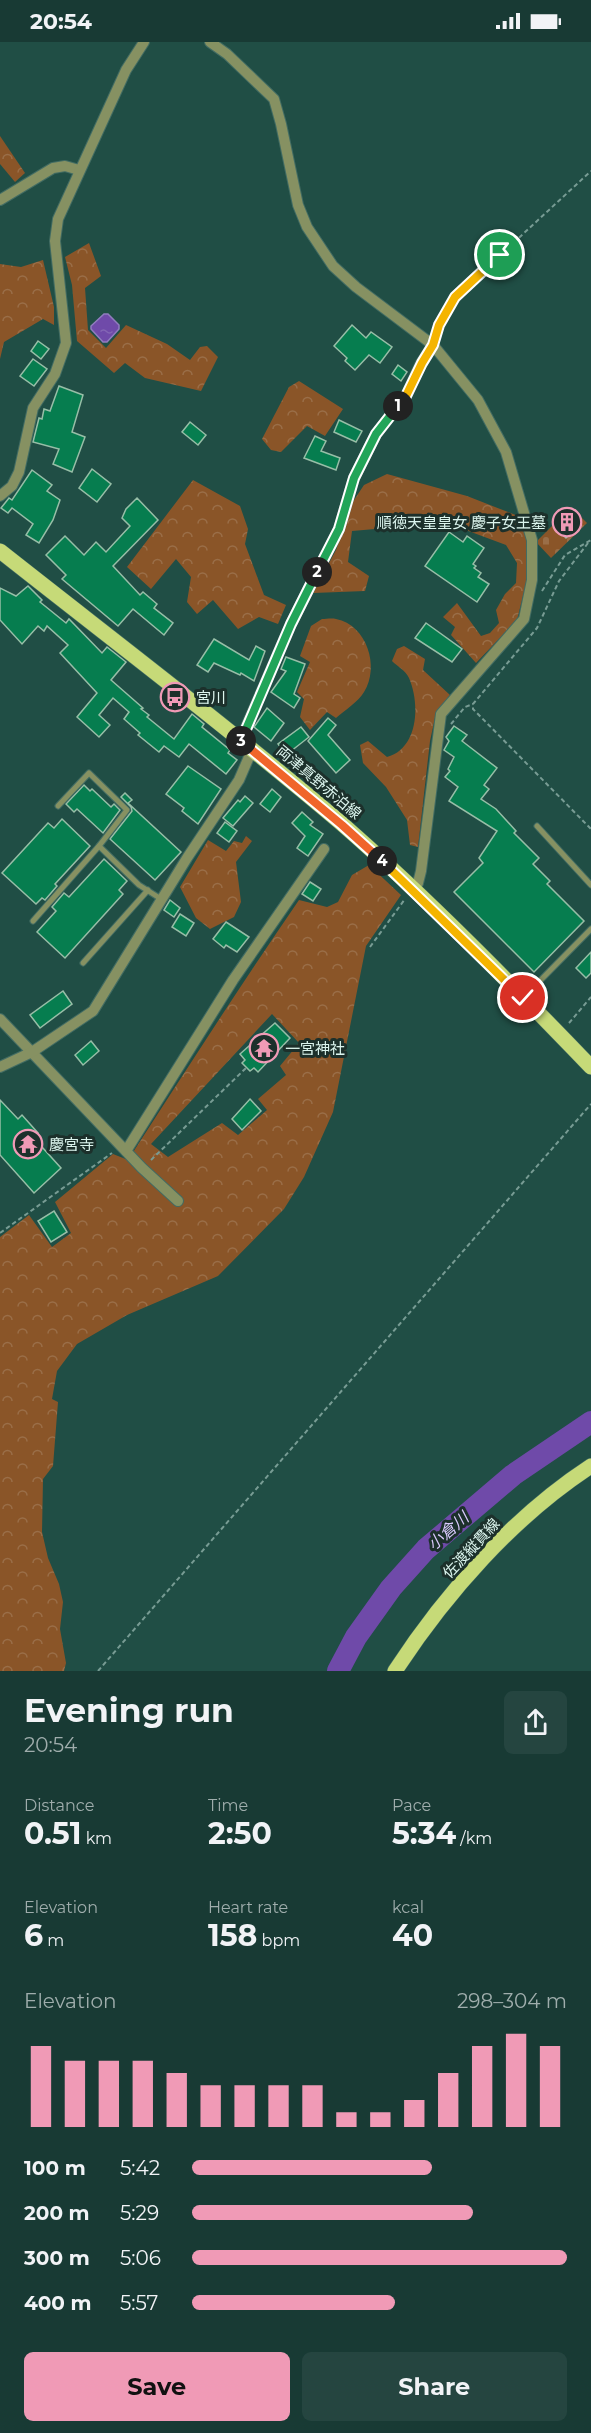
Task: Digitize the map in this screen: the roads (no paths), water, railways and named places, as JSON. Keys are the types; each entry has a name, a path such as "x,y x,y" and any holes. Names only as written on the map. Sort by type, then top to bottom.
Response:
{"main road":[{"name":"両津真野赤泊線","path":"2,557 246,745 342,825 413,890 591,1067"},
{"name":"佐渡縦貫線","path":"395,1671 422,1630 502,1540 569,1481 591,1466"}],"street":[{"path":"0,496 12,486 19,472 33,408 55,374 66,343 55,241 58,219 126,70 144,42"},
{"path":"210,42 227,54 274,99 298,205 307,227 333,266 356,287 433,345 478,400 506,452 532,540 532,580 524,620 441,714 421,871 418,883 413,890"},
{"path":"0,200 53,168 64,166 79,170"},
{"path":"0,1067 32,1052 93,1011 239,780 246,745 291,624 339,529 354,478 376,434 406,396 433,345"},
{"path":"124,1148 233,981 324,849"},
{"path":"0,1019 142,1168 178,1201"}],"lane":[{"path":"33,921 99,846 127,810 89,773 58,806"},
{"path":"537,826 591,885"},
{"path":"99,846 139,885 162,900"},
{"path":"83,963 148,891"},
{"path":"523,998 591,929"}],"water":[{"path":"104,314 108,314 119,325 119,329 107,342 103,342 91,329 91,326"}],"waterway":[{"name":"小倉川","path":"338,1671 356,1637 391,1588 426,1549 513,1475 591,1422"}],"place":[{"name":"順徳天皇皇女 慶子女王墓","path":"567,522"},
{"name":"宮川","path":"175,697"},
{"name":"一宮神社","path":"264,1048"},
{"name":"慶宮寺","path":"28,1144"}]}
